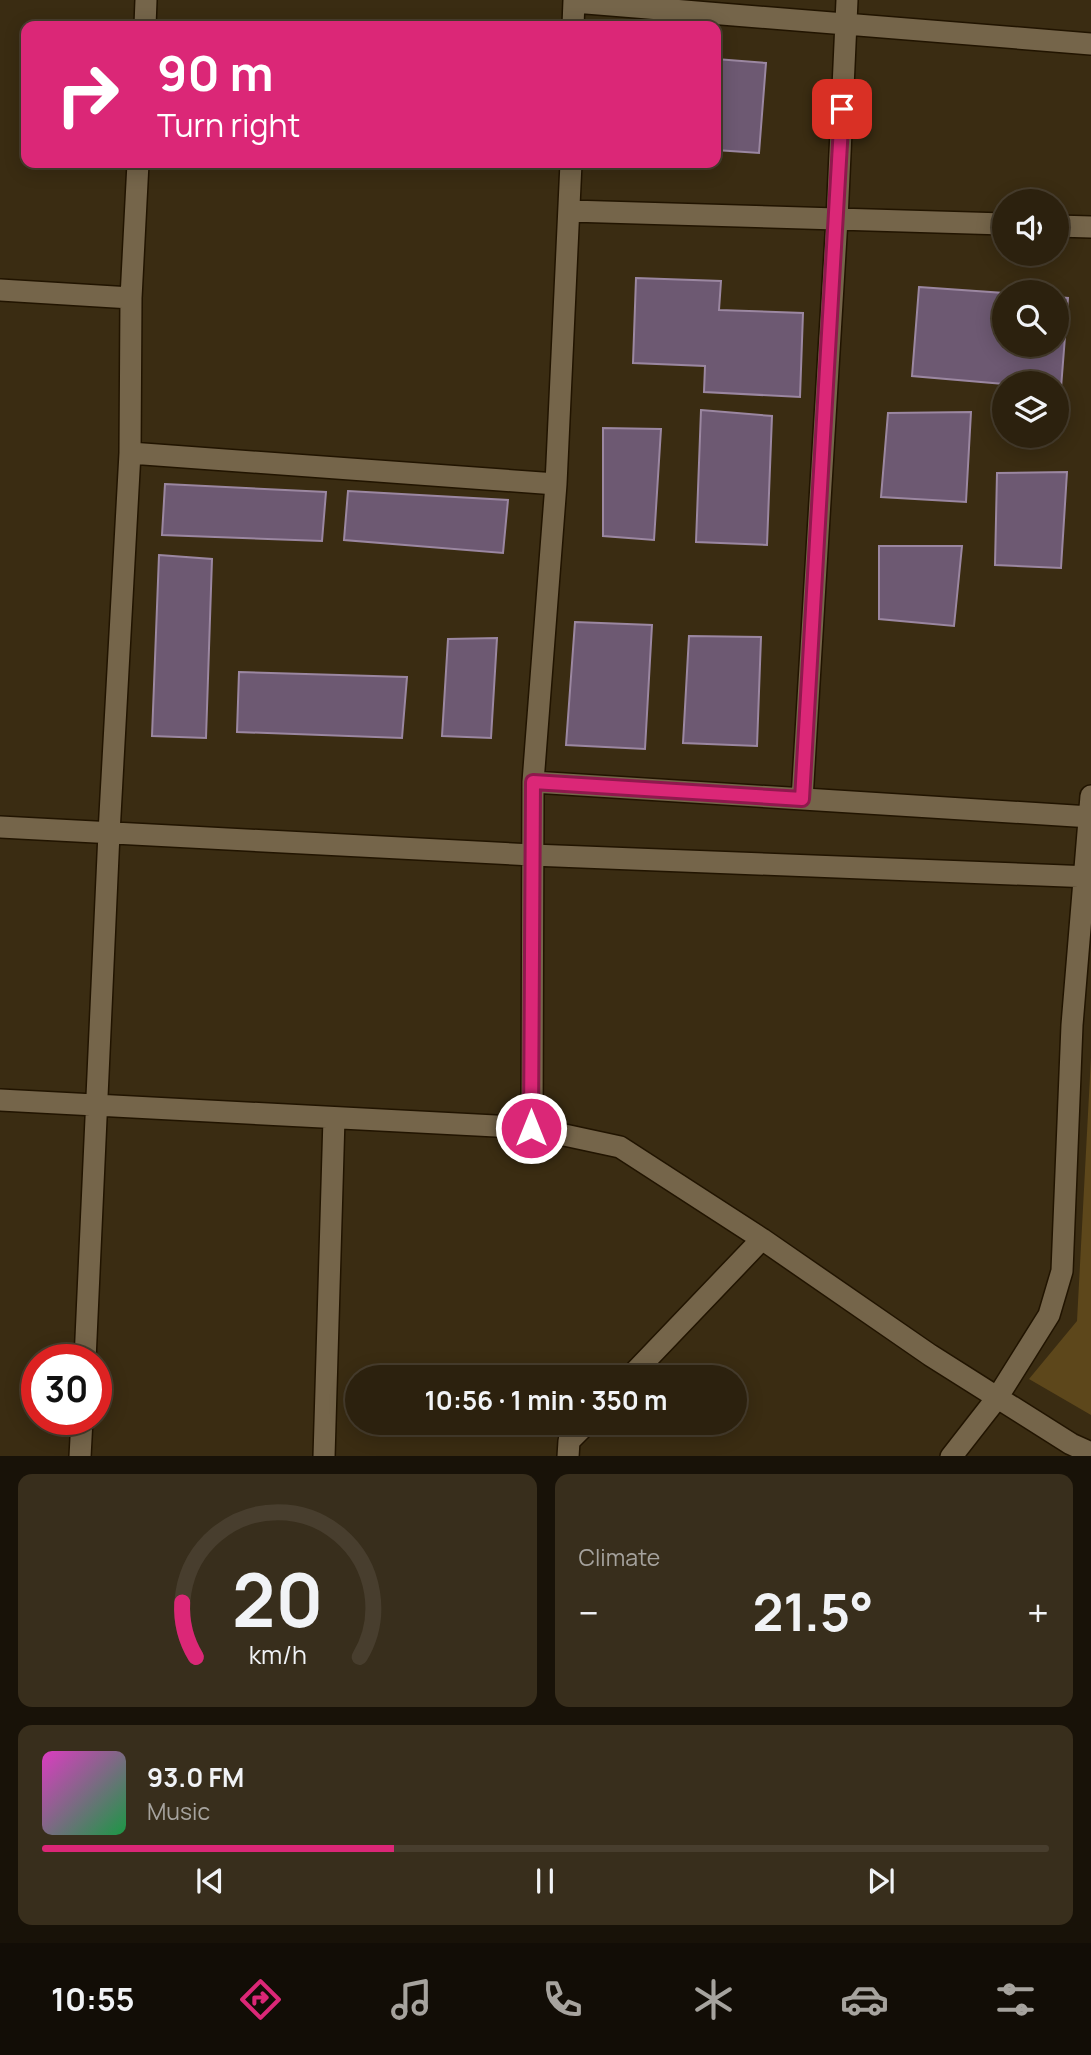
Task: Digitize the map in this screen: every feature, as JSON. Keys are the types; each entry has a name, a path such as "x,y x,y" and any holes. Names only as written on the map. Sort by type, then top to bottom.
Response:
{"street":[{"path":"145,21 146,0"},
{"path":"802,799 837,219 846,0"},
{"path":"573,21 574,1 845,26 1091,44"},
{"path":"86,1344 109,833 130,453 131,298 138,168"},
{"path":"531,1128 533,782 556,484 571,168"},
{"path":"570,211 992,224"},
{"path":"1069,226 1091,227"},
{"path":"0,290 131,298"},
{"path":"130,453 556,484"},
{"path":"533,782 802,799 1091,810 1088,876 1072,1025 1062,1270 1049,1315 997,1398 952,1456"},
{"path":"0,827 532,855 1088,876"},
{"path":"0,1100 531,1128 620,1147 762,1239 997,1398 1091,1452"},
{"path":"324,1456 334,1118"},
{"path":"641,1365 762,1239"},
{"path":"80,1456 81,1435"},
{"path":"568,1456 569,1441 575,1435"}],"shaded area":[{"path":"1091,1057 1091,1415 1029,1379 1077,1321"}],"building":[{"path":"721,59 766,63 759,153 721,150"},
{"path":"636,278 721,281 719,310 803,313 800,397 704,392 705,366 633,363"},
{"path":"919,287 992,292 992,357 1063,357 1062,371 992,371 992,383 912,376"},
{"path":"701,410 772,416 767,545 696,542"},
{"path":"971,412 966,502 881,497 888,413"},
{"path":"603,428 661,429 654,540 603,536"},
{"path":"1067,472 1061,568 995,565 997,473"},
{"path":"165,484 326,492 322,541 162,535"},
{"path":"348,491 508,500 503,553 344,540"},
{"path":"879,546 962,546 954,626 879,619"},
{"path":"159,555 212,559 206,738 152,736"},
{"path":"575,622 652,625 645,749 566,745"},
{"path":"689,636 761,637 757,746 683,743"},
{"path":"497,638 491,738 442,736 448,639"},
{"path":"239,672 407,677 402,738 237,732"}],"route":[{"path":"531,1128 533,782 802,799 842,109"}]}
